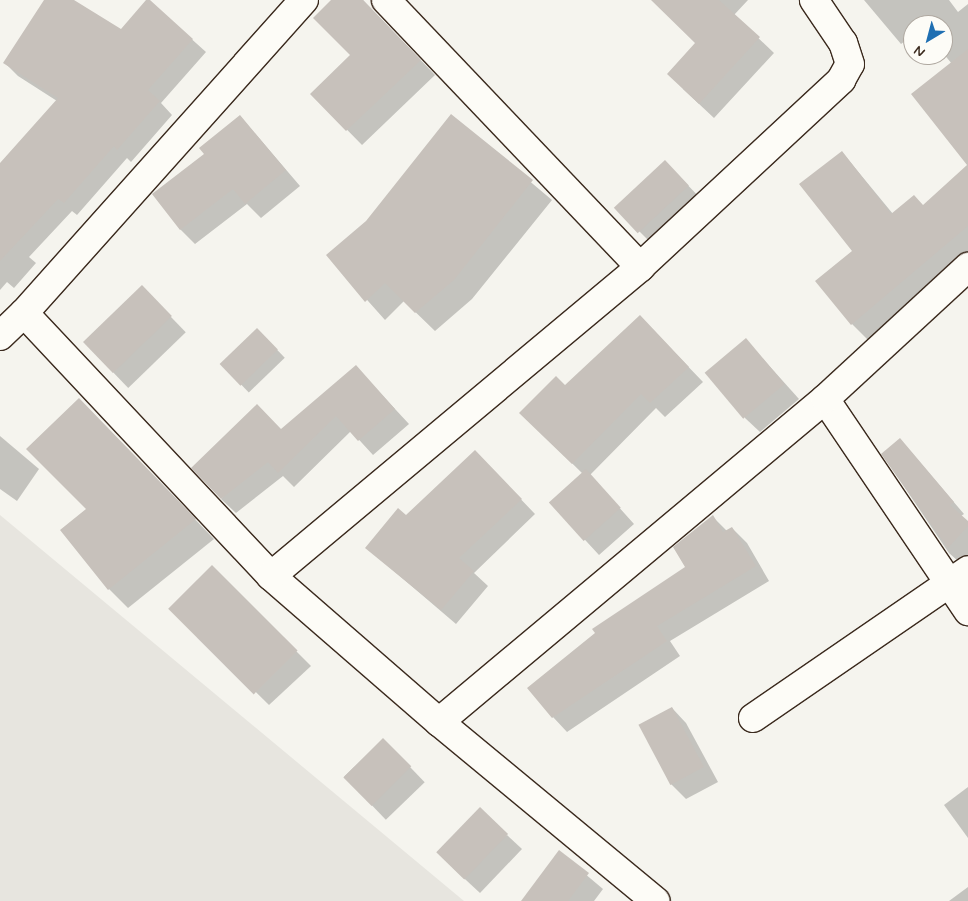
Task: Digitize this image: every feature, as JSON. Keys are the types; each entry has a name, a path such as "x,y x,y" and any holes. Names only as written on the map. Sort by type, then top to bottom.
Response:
{"street":[{"path":"0,336 24,313 304,0"},
{"path":"386,0 640,267"},
{"path":"271,576 640,267 841,80 850,64 843,43 814,0"},
{"path":"439,722 825,399 968,267"},
{"path":"24,313 271,576 439,722 655,901"},
{"path":"825,399 958,578 968,611"},
{"path":"753,718 958,578"}],"shaded area":[{"path":"0,515 464,901 0,901"}],"building":[{"path":"44,0 74,0 121,29 146,0 150,0 193,39 148,90 160,101 117,150 114,146 64,203 58,199 0,261 0,163 58,98 3,63"},
{"path":"331,0 363,0 421,60 346,131 310,94 350,55 313,18"},
{"path":"651,0 719,0 760,37 699,104 667,74 695,43"},
{"path":"968,49 968,226 851,325 815,281 852,251 799,184 842,151 891,214 914,195 923,205 967,165 911,94 948,65 953,65 953,61"},
{"path":"451,114 533,180 454,280 415,313 385,283 365,302 326,255 366,221"},
{"path":"240,115 286,170 245,204 233,189 180,230 152,194 204,154 199,148"},
{"path":"665,160 689,186 638,233 614,208"},
{"path":"142,285 172,316 113,373 83,342"},
{"path":"640,315 689,367 650,403 641,394 572,464 519,413 556,376 565,385"},
{"path":"257,328 278,350 240,386 220,364"},
{"path":"746,338 785,384 743,419 705,373"},
{"path":"356,365 395,409 358,441 336,416 278,473 268,462 221,499 191,468 257,404 281,429"},
{"path":"79,398 196,519 108,590 60,530 86,509 26,449"},
{"path":"900,438 954,502 950,505 968,521 968,526 948,548 881,454"},
{"path":"475,450 522,499 459,558 474,571 441,610 365,548 398,508 406,515"},
{"path":"586,469 621,508 584,541 549,502"},
{"path":"713,515 723,532 732,527 756,566 657,626 667,641 552,718 527,688 595,633 592,629 685,567 673,547"},
{"path":"212,565 298,651 254,694 168,609"},
{"path":"672,707 704,767 670,785 638,725"},
{"path":"383,738 411,766 372,806 343,778"},
{"path":"480,807 508,834 464,879 436,852"},
{"path":"559,850 589,873 568,901 521,901"}]}
